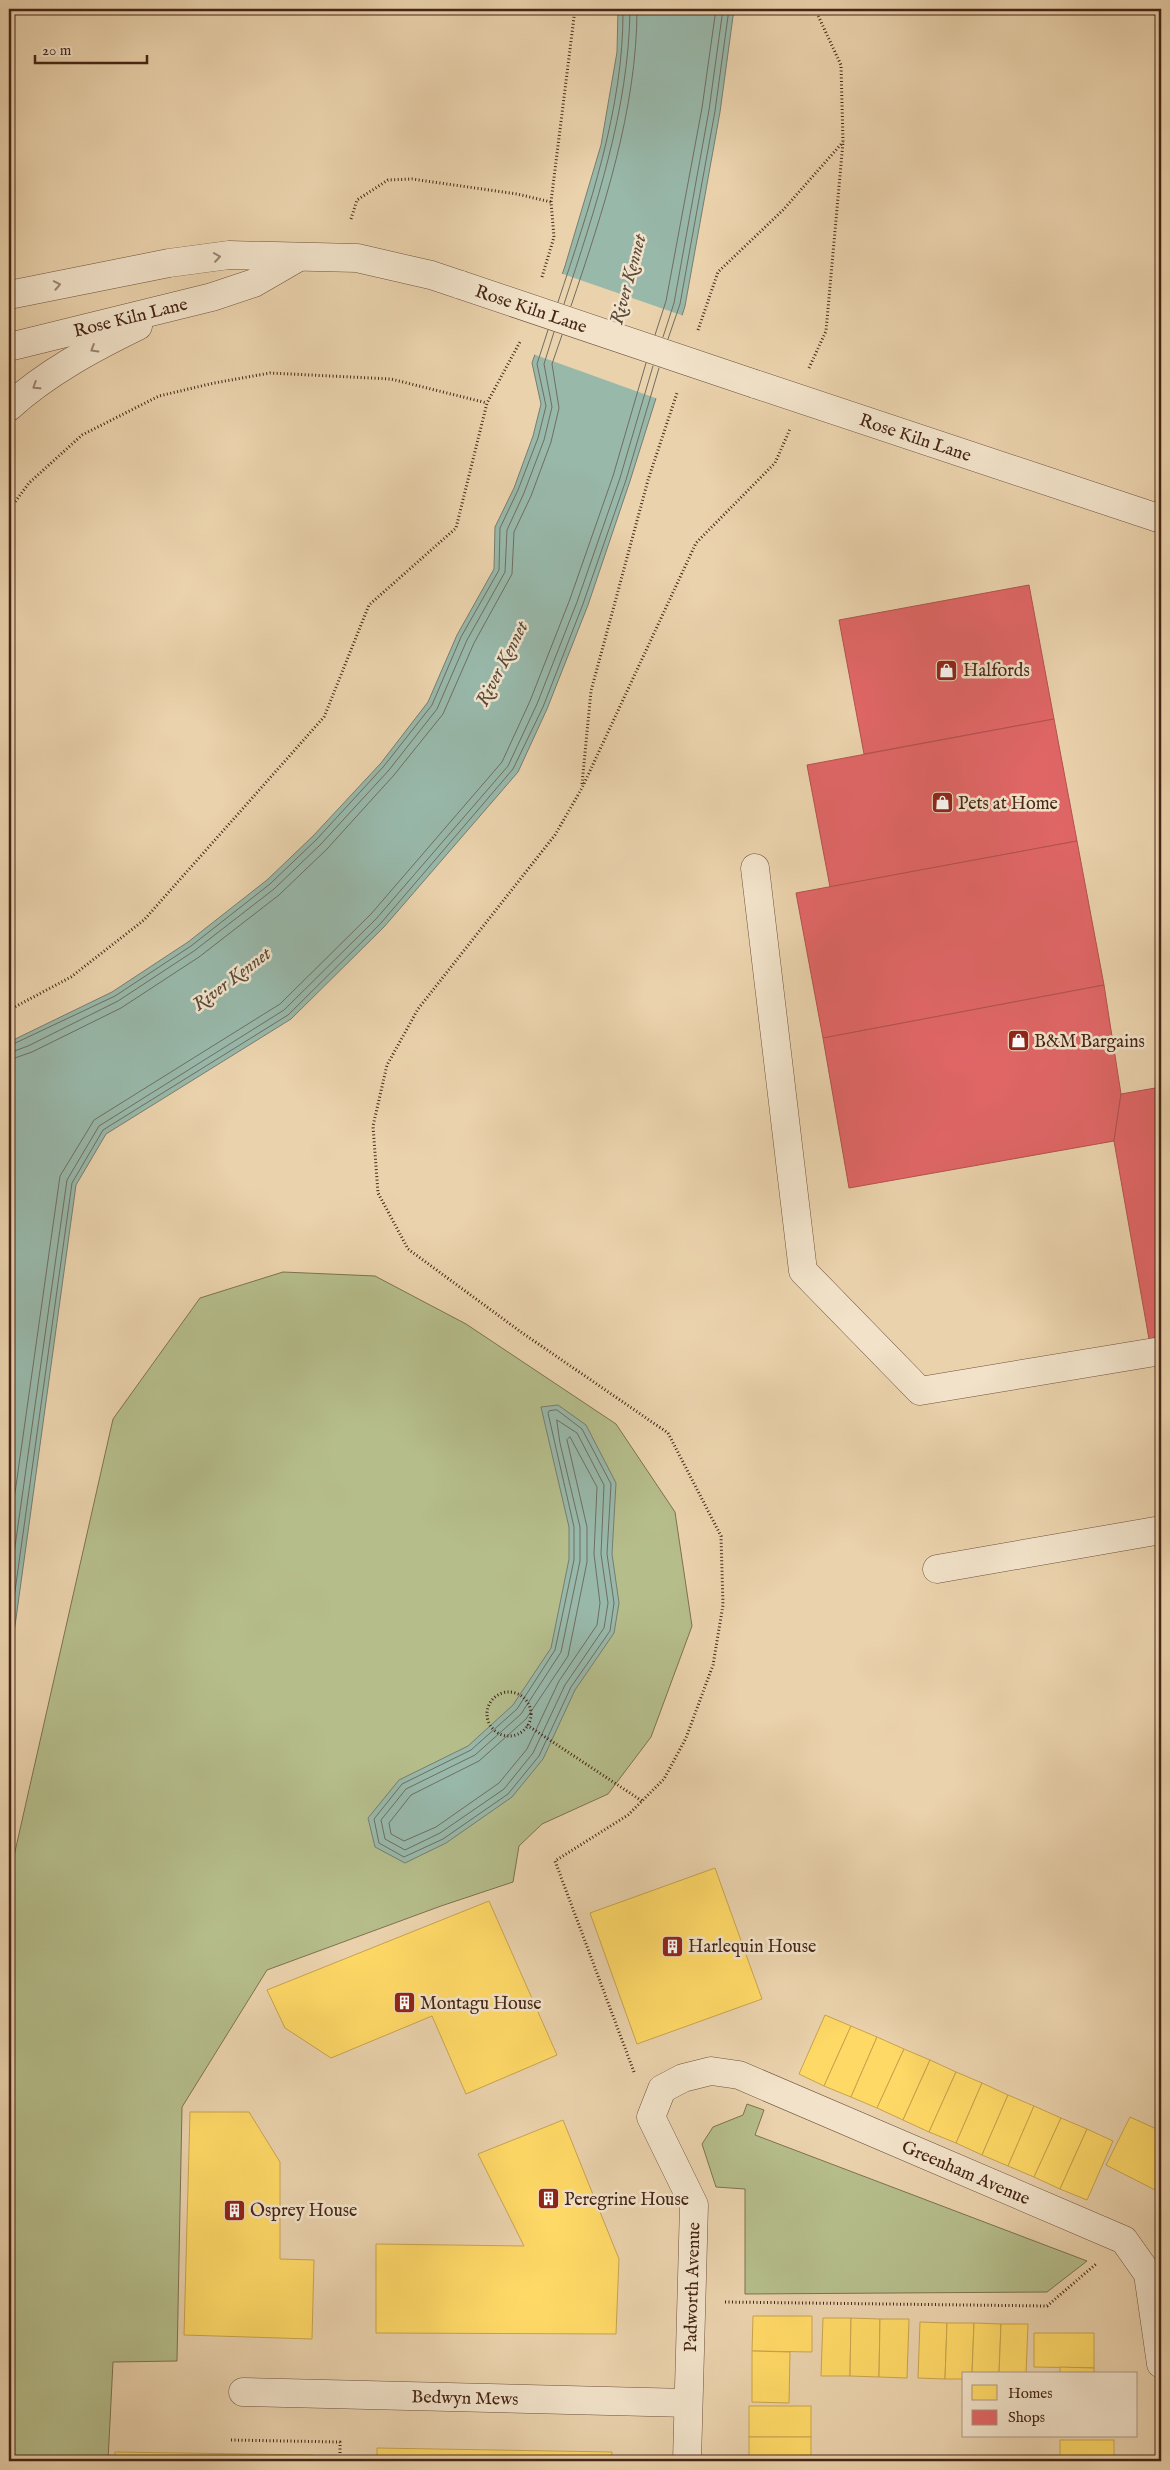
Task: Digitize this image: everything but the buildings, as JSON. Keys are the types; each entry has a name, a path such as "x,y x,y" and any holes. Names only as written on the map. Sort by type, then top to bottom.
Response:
{"street":[{"path":"9,294 170,263 229,255 299,257"},
{"name":"Rose Kiln Lane","path":"9,347 184,303 254,283 299,257 357,258 431,275 1161,519"},
{"path":"9,407 24,394 102,344 184,303"},
{"path":"755,868 803,1272 920,1391 1161,1351"},
{"path":"937,1570 1161,1530"},
{"name":"Greenham Avenue","path":"651,2117 662,2089 683,2078 711,2071 739,2075 1124,2240"},
{"name":"Padworth Avenue","path":"651,2117 694,2206 687,2461"},
{"path":"1124,2240 1148,2274 1161,2364"},
{"name":"Bedwyn Mews","path":"243,2392 688,2403"}],"path":[{"path":"351,219 356,200 388,180 412,178 517,194 551,202 575,9"},
{"path":"808,369 826,331 843,142 841,65 815,9"},
{"path":"696,338 718,272 783,210 843,142"},
{"path":"9,510 29,483 82,435 159,396 270,372 391,380 487,403 456,528 369,605 324,718 144,920 71,977 9,1010"},
{"path":"582,788 591,691 648,480 680,386"},
{"path":"651,2117 555,1861 628,1815 664,1778 686,1738 713,1665 723,1604 721,1536 668,1433 521,1332 408,1249 378,1193 373,1126 387,1065 418,1009 555,834 582,788 696,544 775,463 802,399"},
{"path":"514,1692 527,1701 532,1713 527,1725 517,1735 495,1732 489,1725 487,1714 490,1701 500,1693 514,1692"},
{"path":"527,1725 642,1801"},
{"path":"690,2301 1048,2306 1124,2240"},
{"path":"230,2440 340,2442 340,2461"}],"green space":[{"path":"283,1272 375,1276 466,1324 616,1424 675,1512 692,1626 651,1737 608,1794 542,1824 519,1846 513,1882 441,1906 267,1970 182,2107 177,2361 113,2362 108,2461 9,2461 9,1878 113,1419 200,1298"},
{"path":"747,2104 764,2110 755,2135 1087,2261 1047,2292 745,2294 745,2189 716,2187 702,2144 713,2127 743,2115"}],"water":[{"name":"River Kennet","path":"618,9 734,9 720,112 685,306 630,481 588,605 547,709 518,772 384,927 291,1019 106,1134 76,1185 9,1669 9,1042 112,992 188,942 267,880 313,836 381,763 428,702 457,635 494,569 495,527 514,488 533,436 541,404 532,363 565,266 601,145 617,52"},
{"path":"558,1405 586,1425 616,1483 612,1554 619,1603 614,1633 575,1690 543,1759 512,1797 446,1843 405,1863 375,1847 368,1818 399,1780 468,1746 513,1705 551,1648 569,1559 569,1527 541,1407"}],"pier":[{"path":"560,273 684,316 658,399 533,354"}],"place":[{"name":"Halfords","path":"947,670"},
{"name":"Pets at Home","path":"942,803"},
{"name":"B&M Bargains","path":"1018,1041"},
{"name":"Harlequin House","path":"672,1946"},
{"name":"Montagu House","path":"404,2003"},
{"name":"Peregrine House","path":"548,2199"},
{"name":"Osprey House","path":"234,2210"}]}
